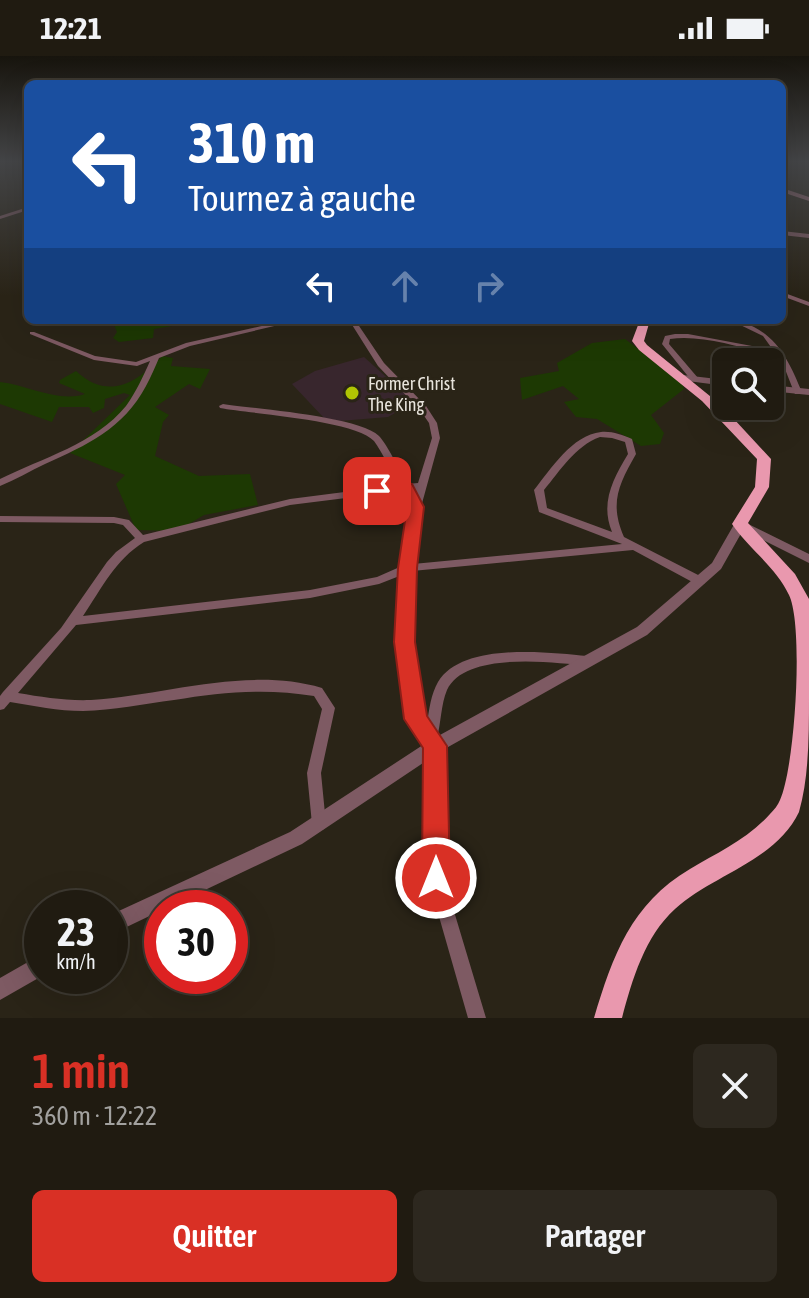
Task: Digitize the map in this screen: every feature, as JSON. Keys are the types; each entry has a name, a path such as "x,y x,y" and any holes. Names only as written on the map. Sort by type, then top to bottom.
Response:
{"highway":[{"path":"608,1018 617,984 653,915 667,899 753,843 788,810 801,781 808,753 800,599 789,578 740,524 762,487 764,459 689,378 649,357 638,341 644,324"}],"street":[{"path":"0,218 24,209"},
{"path":"786,233 809,236"},
{"path":"786,295 809,304"},
{"path":"32,333 116,363 137,364 188,344 279,324"},
{"path":"355,324 381,364 433,423 436,438 416,507 407,568 405,642 408,681 416,719 433,742"},
{"path":"742,324 765,335 775,348"},
{"path":"712,381 689,378 665,344 667,337 683,334 754,348"},
{"path":"0,483 100,437 137,399 156,356"},
{"path":"784,361 804,392"},
{"path":"784,390 804,392"},
{"path":"223,406 332,422 368,433 376,438 416,507"},
{"path":"619,537 611,522 609,498 632,454 629,441 600,432 586,437 539,490 537,500 542,510 565,522 619,537 700,581"},
{"path":"2,703 74,621 116,556 141,539 290,502 423,485"},
{"path":"0,519 114,520 126,522 141,539"},
{"path":"128,916 319,824 433,742 642,631 717,566 740,524 809,559"},
{"path":"74,621 310,594 379,580 407,568 634,546"},
{"path":"477,1018 436,878 433,742 444,683 452,673 505,657 525,655 587,661"},
{"path":"2,703 90,706 262,685 318,692 329,708 314,773 319,824"},
{"path":"0,990 24,975"}],"shaded area":[{"name":"Former Christ The King","path":"364,357 414,402 388,417 340,421 324,418 292,384 315,371"}],"green space":[{"path":"114,324 184,324 154,329 153,338 119,342 113,338 117,332"},
{"path":"625,339 682,382 684,389 651,415 664,433 660,444 641,446 597,419 576,417 564,402 579,399 563,386 522,400 520,378 559,371 557,363 592,343"},
{"path":"162,356 173,358 171,366 210,369 200,389 189,384 155,407 169,415 163,422 155,456 199,476 250,474 258,505 204,515 177,531 136,530 116,484 125,475 70,453 130,395 124,393 105,399 104,408 93,413 89,407 59,407 52,422 0,404 0,382 54,395 75,396 85,394 59,383 76,371 88,380 111,387 132,381"}],"place":[{"name":"Former Christ The King","path":"352,393"}],"route":[{"path":"377,491 406,488 416,507 407,568 405,642 408,681 416,719 435,746 436,878"}]}
